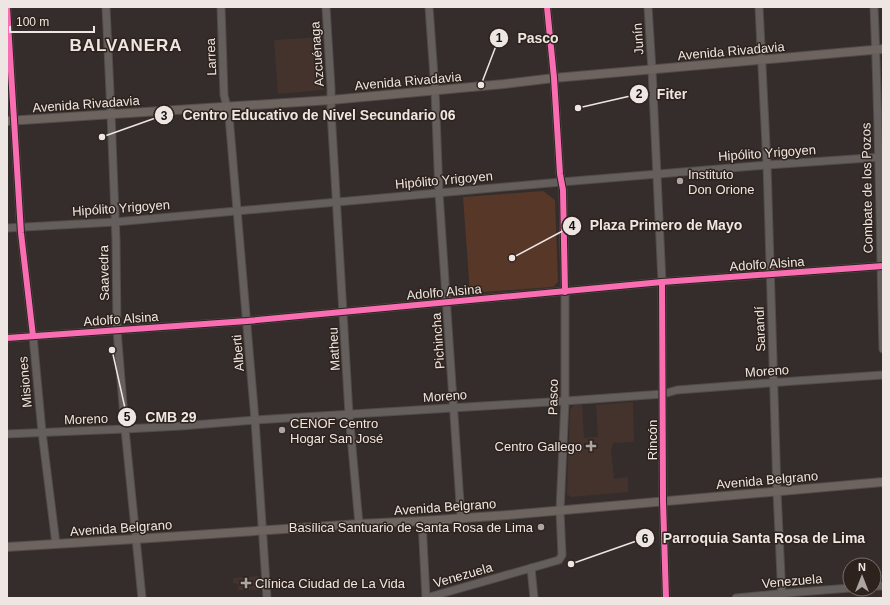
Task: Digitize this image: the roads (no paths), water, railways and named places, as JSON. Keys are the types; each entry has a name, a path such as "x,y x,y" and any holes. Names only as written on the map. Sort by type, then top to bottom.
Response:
{"main road":[{"name":"Avenida Rivadavia","path":"11,121 331,100 554,78 879,50"},
{"name":"Avenida Belgrano","path":"7,547 560,511 883,482"}],"street":[{"name":"Misiones","path":"7,7 11,121 42,432 56,544"},
{"name":"Saavedra","path":"106,7 115,222 117,330 125,429 142,598"},
{"name":"Larrea","path":"221,7 224,95 227,106"},
{"name":"Azcuénaga","path":"326,7 331,100"},
{"name":"Pichincha","path":"428,7 435,90 439,193 461,518"},
{"name":"Pasco","path":"531,568 558,560 562,555 560,511 565,401 563,190 561,182 554,78 547,7"},
{"name":"Junín","path":"648,7 652,70"},
{"name":"Sarandí","path":"759,7 767,165 777,492 782,596"},
{"name":"Combate de los Pozos","path":"874,7 879,50 883,349"},
{"name":"Rincón","path":"652,70 662,282 663,501 666,598"},
{"name":"Matheu","path":"331,100 349,414 359,524"},
{"name":"Alberti","path":"227,106 238,211 247,321 267,598"},
{"name":"Hipólito Yrigoyen","path":"7,228 115,222 561,182 881,157"},
{"name":"Adolfo Alsina","path":"7,338 247,321 662,282 882,266"},
{"name":"Moreno","path":"7,434 204,425 255,420 663,394 677,390 774,382 883,376"},
{"path":"422,521 426,598"},
{"name":"Venezuela","path":"426,598 531,568"},
{"path":"531,568 534,598"},
{"name":"Venezuela","path":"736,598 782,596 842,589"}],"place":[{"name":"Pasco","path":"481,85"},
{"name":"Fiter","path":"578,108"},
{"name":"Centro Educativo de Nivel Secundario 06","path":"102,137"},
{"name":"Instituto Don Orione","path":"680,181"},
{"name":"Plaza Primero de Mayo","path":"512,258"},
{"name":"CMB 29","path":"112,350"},
{"name":"CENOF Centro Hogar San José","path":"282,430"},
{"name":"Centro Gallego","path":"591,446"},
{"name":"Basílica Santuario de Santa Rosa de Lima","path":"541,527"},
{"name":"Parroquia Santa Rosa de Lima","path":"571,564"},
{"name":"Clínica Ciudad de La Vida","path":"246,583"}],"district":[{"name":"BALVANERA","path":"126,45"}]}
